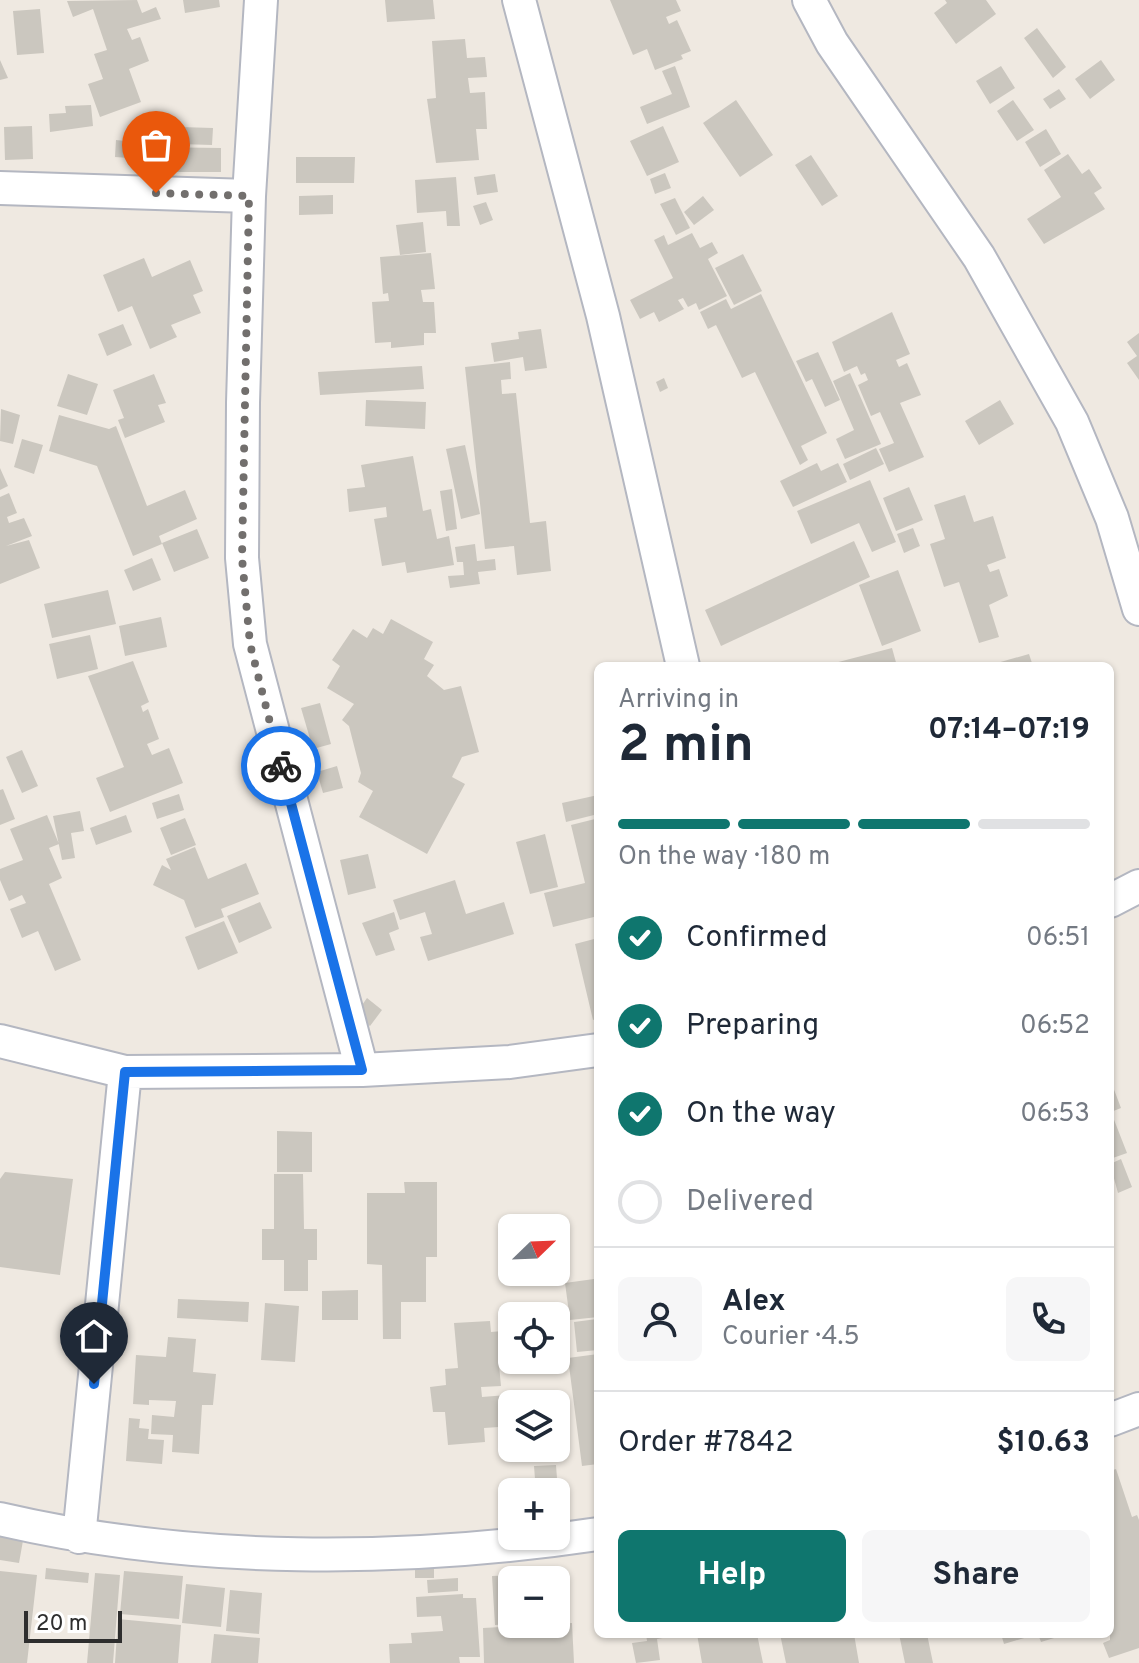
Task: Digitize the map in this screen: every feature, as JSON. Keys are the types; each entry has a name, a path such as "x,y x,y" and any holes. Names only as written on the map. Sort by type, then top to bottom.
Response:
{"street":[{"path":"261,0 249,196 242,558 250,644 362,1070"},
{"path":"519,0 603,316 682,662"},
{"path":"809,0 832,43 979,257 1072,422 1112,518 1139,609"},
{"path":"0,188 249,196"},
{"path":"1114,899 1139,886"},
{"path":"0,1041 125,1072 362,1070 510,1062 594,1051"},
{"path":"79,1537 125,1072"},
{"path":"1114,1418 1139,1409"},
{"path":"0,1519 79,1537 228,1551 397,1553 594,1534"}],"building":[{"path":"137,0 142,13 156,7 161,19 127,29 132,40 140,37 149,61 129,69 141,102 100,117 88,84 103,79 94,54 107,50 93,9 73,17 67,1"},
{"path":"183,0 219,0 220,7 185,13"},
{"path":"385,0 433,0 435,19 387,22"},
{"path":"610,0 676,0 681,11 666,17 669,24 677,20 691,51 681,55 683,59 655,70 647,49 633,55"},
{"path":"945,0 986,0 996,14 956,44 934,13 947,3"},
{"path":"40,9 44,53 17,55 13,11"},
{"path":"1037,28 1066,67 1053,78 1024,38"},
{"path":"465,39 467,58 485,57 487,77 468,78 470,93 485,92 487,129 476,129 479,160 436,163 427,99 436,98 432,41"},
{"path":"0,60 8,78 0,80"},
{"path":"1101,60 1115,80 1090,99 1075,79"},
{"path":"675,66 690,107 647,124 640,107 672,94 662,71"},
{"path":"1001,66 1015,88 990,104 976,81"},
{"path":"1059,89 1066,99 1050,109 1043,99"},
{"path":"736,100 773,155 740,177 703,123"},
{"path":"1013,100 1034,130 1017,141 997,111"},
{"path":"91,105 93,126 50,132 49,114 66,113 65,106"},
{"path":"32,126 33,159 5,160 4,127"},
{"path":"147,126 213,128 212,145 146,143"},
{"path":"663,126 679,162 647,176 630,141"},
{"path":"1046,129 1061,154 1040,167 1025,142"},
{"path":"116,140 144,143 143,159 115,157"},
{"path":"150,147 221,148 221,172 150,172"},
{"path":"1068,154 1082,174 1089,169 1102,188 1094,193 1105,209 1044,244 1027,219 1061,197 1044,170"},
{"path":"811,155 838,196 822,206 795,165"},
{"path":"296,157 355,157 354,183 296,183"},
{"path":"665,173 671,188 655,194 650,179"},
{"path":"495,174 498,192 477,195 474,177"},
{"path":"456,177 460,226 447,226 446,211 417,213 415,180"},
{"path":"333,195 333,214 299,215 299,196"},
{"path":"703,196 714,210 694,225 684,212"},
{"path":"675,198 690,228 676,235 660,204"},
{"path":"486,202 493,220 480,225 473,206"},
{"path":"423,222 426,252 400,255 396,225"},
{"path":"692,233 700,248 712,242 718,253 708,259 727,296 699,310 696,303 688,307 683,298 678,300 684,309 659,322 654,312 640,319 630,300 673,278 654,240 664,235 668,245"},
{"path":"431,253 435,289 421,290 423,302 434,302 436,333 424,333 424,345 391,348 391,342 375,343 372,302 389,301 388,293 383,294 380,257"},
{"path":"743,254 762,291 734,305 715,268"},
{"path":"144,258 152,277 190,260 203,291 193,295 201,313 171,325 177,337 150,349 132,306 118,312 103,275"},
{"path":"761,294 827,433 801,446 808,460 800,465 755,372 742,378 716,325 708,329 700,312 726,299 731,309"},
{"path":"892,312 910,354 896,360 899,367 907,363 921,395 900,403 924,457 889,472 879,449 894,443 880,412 871,416 858,385 868,380 865,373 861,375 857,366 844,372 832,342"},
{"path":"123,324 132,345 107,356 98,334"},
{"path":"541,329 547,368 525,371 523,357 494,362 491,343 519,339 518,332"},
{"path":"1139,333 1139,380 1127,363 1137,356 1127,342"},
{"path":"818,352 840,400 825,407 812,379 806,382 796,361"},
{"path":"510,362 511,379 501,380 502,394 516,393 530,523 546,521 551,571 517,575 514,546 485,549 465,367"},
{"path":"422,366 424,389 320,395 318,372"},
{"path":"850,373 881,444 845,459 836,439 854,430 833,381"},
{"path":"68,374 98,384 87,415 57,406"},
{"path":"154,374 166,403 158,405 165,422 125,438 118,420 124,418 113,390"},
{"path":"664,378 668,388 660,392 656,382"},
{"path":"366,400 426,402 425,429 365,426"},
{"path":"1000,400 1014,424 979,445 965,421"},
{"path":"1,409 20,415 13,444 0,441"},
{"path":"59,415 109,429 116,426 147,506 185,490 197,519 159,536 162,544 133,556 97,466 49,451"},
{"path":"22,439 43,445 34,474 14,467"},
{"path":"465,445 480,514 461,519 446,449"},
{"path":"876,448 884,464 850,480 843,464"},
{"path":"413,456 423,511 431,509 437,539 449,536 454,565 407,573 405,562 382,566 374,519 387,517 386,507 349,512 347,489 365,487 361,465"},
{"path":"817,463 821,471 838,463 847,482 793,507 780,481"},
{"path":"0,468 8,486 0,490"},
{"path":"870,480 896,542 872,552 859,523 811,544 797,511"},
{"path":"909,487 923,520 896,531 883,498"},
{"path":"452,489 457,529 446,531 440,491"},
{"path":"9,493 17,513 7,517 9,523 24,518 32,536 6,546 29,540 40,568 0,584 0,497"},
{"path":"965,495 974,522 993,516 1006,558 987,565 990,572 999,569 1008,596 989,605 999,637 979,643 959,582 944,587 930,544 945,539 934,505"},
{"path":"913,528 920,546 904,553 897,534"},
{"path":"197,529 209,558 174,572 162,543"},
{"path":"854,541 870,577 721,646 705,610"},
{"path":"475,544 477,561 495,559 496,570 478,572 480,584 450,588 448,576 464,575 463,562 457,562 455,547"},
{"path":"152,558 161,580 133,591 124,570"},
{"path":"898,570 921,631 882,646 859,585"},
{"path":"108,590 116,624 52,638 44,604"},
{"path":"161,617 167,647 125,656 119,626"},
{"path":"391,619 433,642 424,659 434,665 427,676 444,690 461,686 479,752 462,757 452,777 465,784 427,854 359,817 373,791 358,782 361,773 349,726 342,720 354,704 327,688 340,666 332,660 353,629 367,638 373,628 383,634"},
{"path":"90,635 98,669 57,679 49,644"},
{"path":"892,648 896,662 838,662"},
{"path":"1029,654 1032,662 1001,662"},
{"path":"133,661 149,702 141,706 143,712 148,709 159,739 147,744 152,755 169,748 183,783 110,812 96,778 124,767 88,676"},
{"path":"320,703 331,744 313,749 301,708"},
{"path":"22,750 38,786 22,793 6,757"},
{"path":"337,766 343,788 323,793 317,772"},
{"path":"3,789 15,819 0,825 0,790"},
{"path":"179,794 184,810 157,819 152,803"},
{"path":"594,796 594,815 566,822 562,803"},
{"path":"80,811 84,831 71,833 75,858 62,860 53,816"},
{"path":"47,815 59,844 49,848 62,878 49,884 81,960 55,971 38,931 22,938 10,909 26,903 22,895 9,901 0,880 0,869 23,860 10,829"},
{"path":"126,815 132,832 96,845 90,828"},
{"path":"185,818 196,845 171,855 160,828"},
{"path":"594,819 594,917 553,927 544,893 585,883 571,825"},
{"path":"545,834 558,887 530,894 516,842"},
{"path":"195,847 208,879 246,863 259,894 221,909 224,917 195,928 184,900 153,885 162,865 171,870 166,859"},
{"path":"368,854 376,888 348,895 340,860"},
{"path":"455,880 466,914 504,902 514,934 428,961 420,937 432,934 425,912 400,920 393,900"},
{"path":"260,902 272,928 239,943 227,916"},
{"path":"394,912 399,929 389,933 395,950 376,956 362,923"},
{"path":"224,921 238,953 198,970 185,937"},
{"path":"594,939 593,1020 575,944"},
{"path":"367,998 382,1010 370,1026 355,1015"},
{"path":"1114,1090 1121,1108 1114,1111"},
{"path":"1114,1120 1127,1153 1114,1158"},
{"path":"277,1131 312,1132 312,1172 277,1172"},
{"path":"1121,1159 1132,1187 1118,1193 1114,1178 1114,1162"},
{"path":"5,1172 73,1179 60,1275 0,1267 0,1179"},
{"path":"274,1174 303,1174 304,1229 317,1229 317,1260 308,1260 308,1291 284,1291 284,1260 262,1260 262,1229 274,1229"},
{"path":"404,1182 437,1182 437,1257 426,1257 426,1302 401,1302 401,1339 383,1339 382,1265 367,1264 367,1193 405,1193"},
{"path":"594,1279 594,1317 570,1320 570,1302 565,1286 570,1286 570,1282"},
{"path":"358,1290 358,1320 322,1320 322,1291"},
{"path":"178,1299 249,1302 248,1322 177,1318"},
{"path":"265,1303 299,1306 295,1362 261,1360"},
{"path":"594,1319 594,1350 577,1352 574,1322"},
{"path":"490,1321 491,1332 498,1331 501,1386 481,1387 482,1397 498,1396 498,1427 484,1428 485,1442 448,1445 445,1412 433,1412 430,1387 446,1385 445,1369 458,1368 454,1323"},
{"path":"168,1337 196,1339 193,1372 216,1374 213,1405 202,1405 199,1454 172,1452 173,1435 151,1434 152,1415 174,1417 176,1401 149,1400 149,1405 133,1404 136,1355 166,1357"},
{"path":"594,1355 594,1464 582,1466 570,1358"},
{"path":"129,1418 140,1419 139,1428 149,1429 148,1439 164,1440 162,1464 126,1461"},
{"path":"556,1465 557,1478 535,1478 534,1466"},
{"path":"1114,1470 1132,1517 1137,1515 1139,1520 1139,1648 1109,1658 1103,1643 1114,1638"},
{"path":"0,1531 24,1535 19,1563 0,1560"},
{"path":"434,1562 434,1578 415,1578 415,1563"},
{"path":"46,1568 89,1573 88,1583 45,1579"},
{"path":"0,1571 37,1575 27,1663 0,1663"},
{"path":"124,1571 183,1576 179,1619 120,1614"},
{"path":"95,1573 120,1575 113,1663 87,1663"},
{"path":"492,1576 498,1576 498,1625 495,1625"},
{"path":"458,1578 458,1591 428,1593 427,1580"},
{"path":"186,1584 225,1588 221,1627 182,1623"},
{"path":"230,1590 262,1593 259,1634 226,1631"},
{"path":"463,1594 463,1598 476,1598 480,1657 459,1657 460,1663 390,1663 389,1644 412,1643 411,1633 443,1631 441,1616 417,1617 416,1597"},
{"path":"118,1619 181,1625 178,1663 115,1663"},
{"path":"570,1623 574,1663 484,1663 483,1628 498,1627 498,1638 570,1638"},
{"path":"214,1634 260,1638 258,1663 211,1663"},
{"path":"647,1638 663,1638 657,1639 660,1660 636,1663 632,1643 647,1641"},
{"path":"698,1638 758,1638 763,1663 702,1663"},
{"path":"781,1638 855,1638 859,1663 786,1663"},
{"path":"900,1638 928,1638 933,1663 905,1663"},
{"path":"1002,1638 1024,1638 1004,1644"}],"way so far":[{"path":"156,193 249,196 242,558 250,644 281,766"}],"route":[{"path":"94,1384 125,1072 362,1070 281,766"}]}
